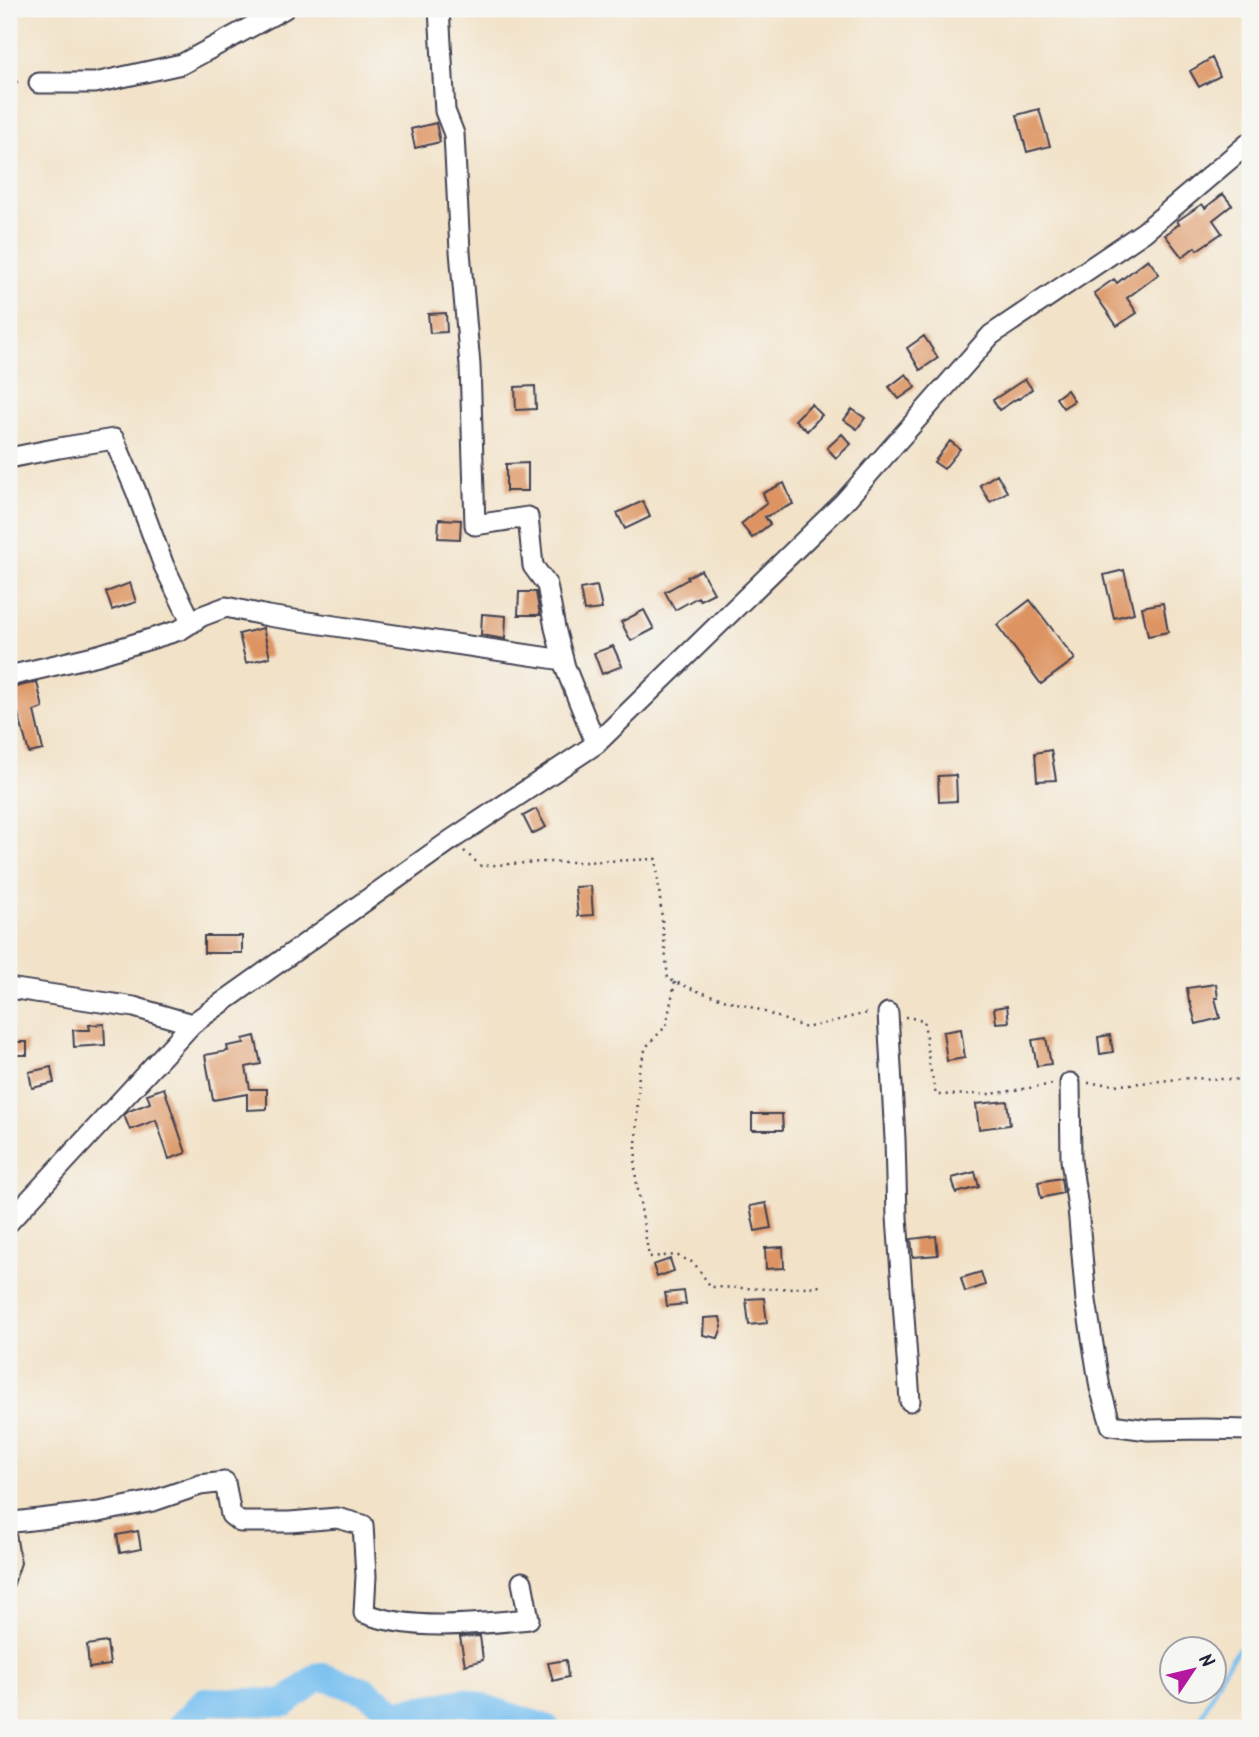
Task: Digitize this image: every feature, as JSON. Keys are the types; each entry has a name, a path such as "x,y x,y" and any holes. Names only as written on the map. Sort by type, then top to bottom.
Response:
{"street":[{"path":"39,83 95,83 182,64 284,9"},
{"path":"439,9 444,111 454,134 470,365 475,525 528,517 533,566 547,586 564,660 596,744"},
{"path":"9,1222 192,1024 450,840 596,744 844,502 991,335 1144,232 1250,142"},
{"path":"9,458 114,439 164,566 191,623"},
{"path":"9,677 180,631 202,616 226,607 564,660"},
{"path":"9,988 134,1007 192,1024"},
{"path":"888,1013 897,1217 910,1401"},
{"path":"1070,1083 1071,1160 1086,1301 1100,1388 1111,1424 1148,1430 1250,1430"},
{"path":"9,1518 14,1522 99,1512 153,1501 200,1485 225,1482 231,1515 240,1522 337,1518 363,1525 366,1576 364,1613 378,1618 424,1625 528,1619 522,1582"}],"path":[{"path":"450,840 481,866 656,859 667,979 806,1028 876,1011 924,1020 936,1095 991,1094 1062,1082 1121,1085 1189,1078 1250,1080"},
{"path":"675,982 666,1027 646,1047 639,1070 635,1172 649,1257 676,1255 694,1263 711,1287 771,1289 823,1286"}],"building":[{"path":"1212,58 1220,76 1199,87 1190,71"},
{"path":"1039,109 1050,146 1027,152 1017,115"},
{"path":"436,123 440,142 415,148 411,129"},
{"path":"1223,194 1232,205 1213,220 1222,233 1182,257 1165,235 1179,224 1177,221 1202,204 1205,208"},
{"path":"1148,259 1159,274 1127,298 1137,313 1117,326 1094,293 1114,279 1117,283"},
{"path":"446,313 447,332 430,333 428,314"},
{"path":"924,336 938,358 920,370 907,348"},
{"path":"906,374 916,387 899,399 889,387"},
{"path":"1025,379 1032,389 999,410 993,400"},
{"path":"535,386 536,409 516,410 515,387"},
{"path":"1067,390 1074,401 1063,408 1056,398"},
{"path":"811,404 822,415 807,431 795,420"},
{"path":"852,409 865,418 857,429 844,420"},
{"path":"842,434 851,444 836,458 827,448"},
{"path":"950,441 960,449 944,469 934,462"},
{"path":"528,463 528,491 506,491 506,464"},
{"path":"997,474 1007,492 990,502 980,485"},
{"path":"784,483 793,504 765,517 770,524 752,538 741,524 767,503 763,493"},
{"path":"643,501 650,517 625,529 617,513"},
{"path":"439,519 461,520 460,539 438,538"},
{"path":"701,570 714,593 700,600 698,597 675,610 665,592"},
{"path":"1124,570 1134,613 1114,618 1104,575"},
{"path":"130,583 136,602 112,610 106,592"},
{"path":"597,586 602,609 584,611 580,589"},
{"path":"519,592 536,592 540,615 518,615"},
{"path":"1030,600 1075,659 1041,684 997,625"},
{"path":"1163,603 1168,632 1148,636 1142,607"},
{"path":"644,610 654,629 631,641 621,622"},
{"path":"482,614 506,616 505,639 481,635"},
{"path":"263,628 270,657 246,663 239,634"},
{"path":"613,646 622,666 602,674 594,653"},
{"path":"37,682 43,708 34,711 43,750 29,753 11,688"},
{"path":"1051,750 1056,780 1037,781 1035,753"},
{"path":"956,775 957,801 939,802 938,776"},
{"path":"536,809 546,827 532,834 523,816"},
{"path":"591,886 593,915 578,916 575,887"},
{"path":"204,936 242,936 242,953 204,953"},
{"path":"1216,984 1218,998 1215,998 1220,1018 1196,1024 1187,988"},
{"path":"1007,1006 1009,1022 996,1023 994,1008"},
{"path":"104,1024 105,1045 74,1047 73,1030 90,1030 89,1025"},
{"path":"961,1029 965,1058 947,1061 943,1032"},
{"path":"1110,1035 1113,1052 1100,1054 1098,1037"},
{"path":"255,1036 261,1064 246,1067 250,1089 267,1089 267,1109 247,1110 247,1094 213,1100 205,1055 228,1051 227,1046 244,1043 243,1039"},
{"path":"1046,1038 1051,1064 1037,1066 1032,1040"},
{"path":"13,1042 27,1042 27,1055 13,1055"},
{"path":"51,1067 54,1083 32,1088 29,1072"},
{"path":"164,1088 186,1153 169,1159 156,1120 130,1130 124,1115 150,1103 147,1094"},
{"path":"1007,1101 1010,1125 979,1129 976,1104"},
{"path":"752,1114 782,1114 783,1130 752,1130"},
{"path":"975,1172 979,1187 956,1193 952,1178"},
{"path":"1061,1178 1063,1193 1041,1198 1038,1182"},
{"path":"766,1203 771,1228 755,1231 750,1206"},
{"path":"936,1236 938,1255 913,1257 911,1239"},
{"path":"783,1247 784,1268 766,1269 765,1248"},
{"path":"670,1259 674,1271 657,1277 653,1265"},
{"path":"981,1272 985,1285 965,1292 961,1278"},
{"path":"684,1291 686,1304 667,1306 665,1293"},
{"path":"764,1298 767,1323 749,1325 746,1299"},
{"path":"720,1317 722,1327 718,1338 703,1335 704,1318"},
{"path":"138,1531 141,1549 120,1553 117,1535"},
{"path":"9,1533 16,1534 21,1563 11,1593 9,1593"},
{"path":"480,1636 483,1660 465,1665 460,1637"},
{"path":"107,1642 110,1665 89,1668 87,1645"},
{"path":"566,1660 568,1677 553,1681 548,1663"}],"waterway":[{"path":"1196,1728 1224,1669 1250,1633"},
{"path":"179,1728 205,1701 285,1703 319,1676 364,1690 396,1713 465,1702 546,1728"}]}
